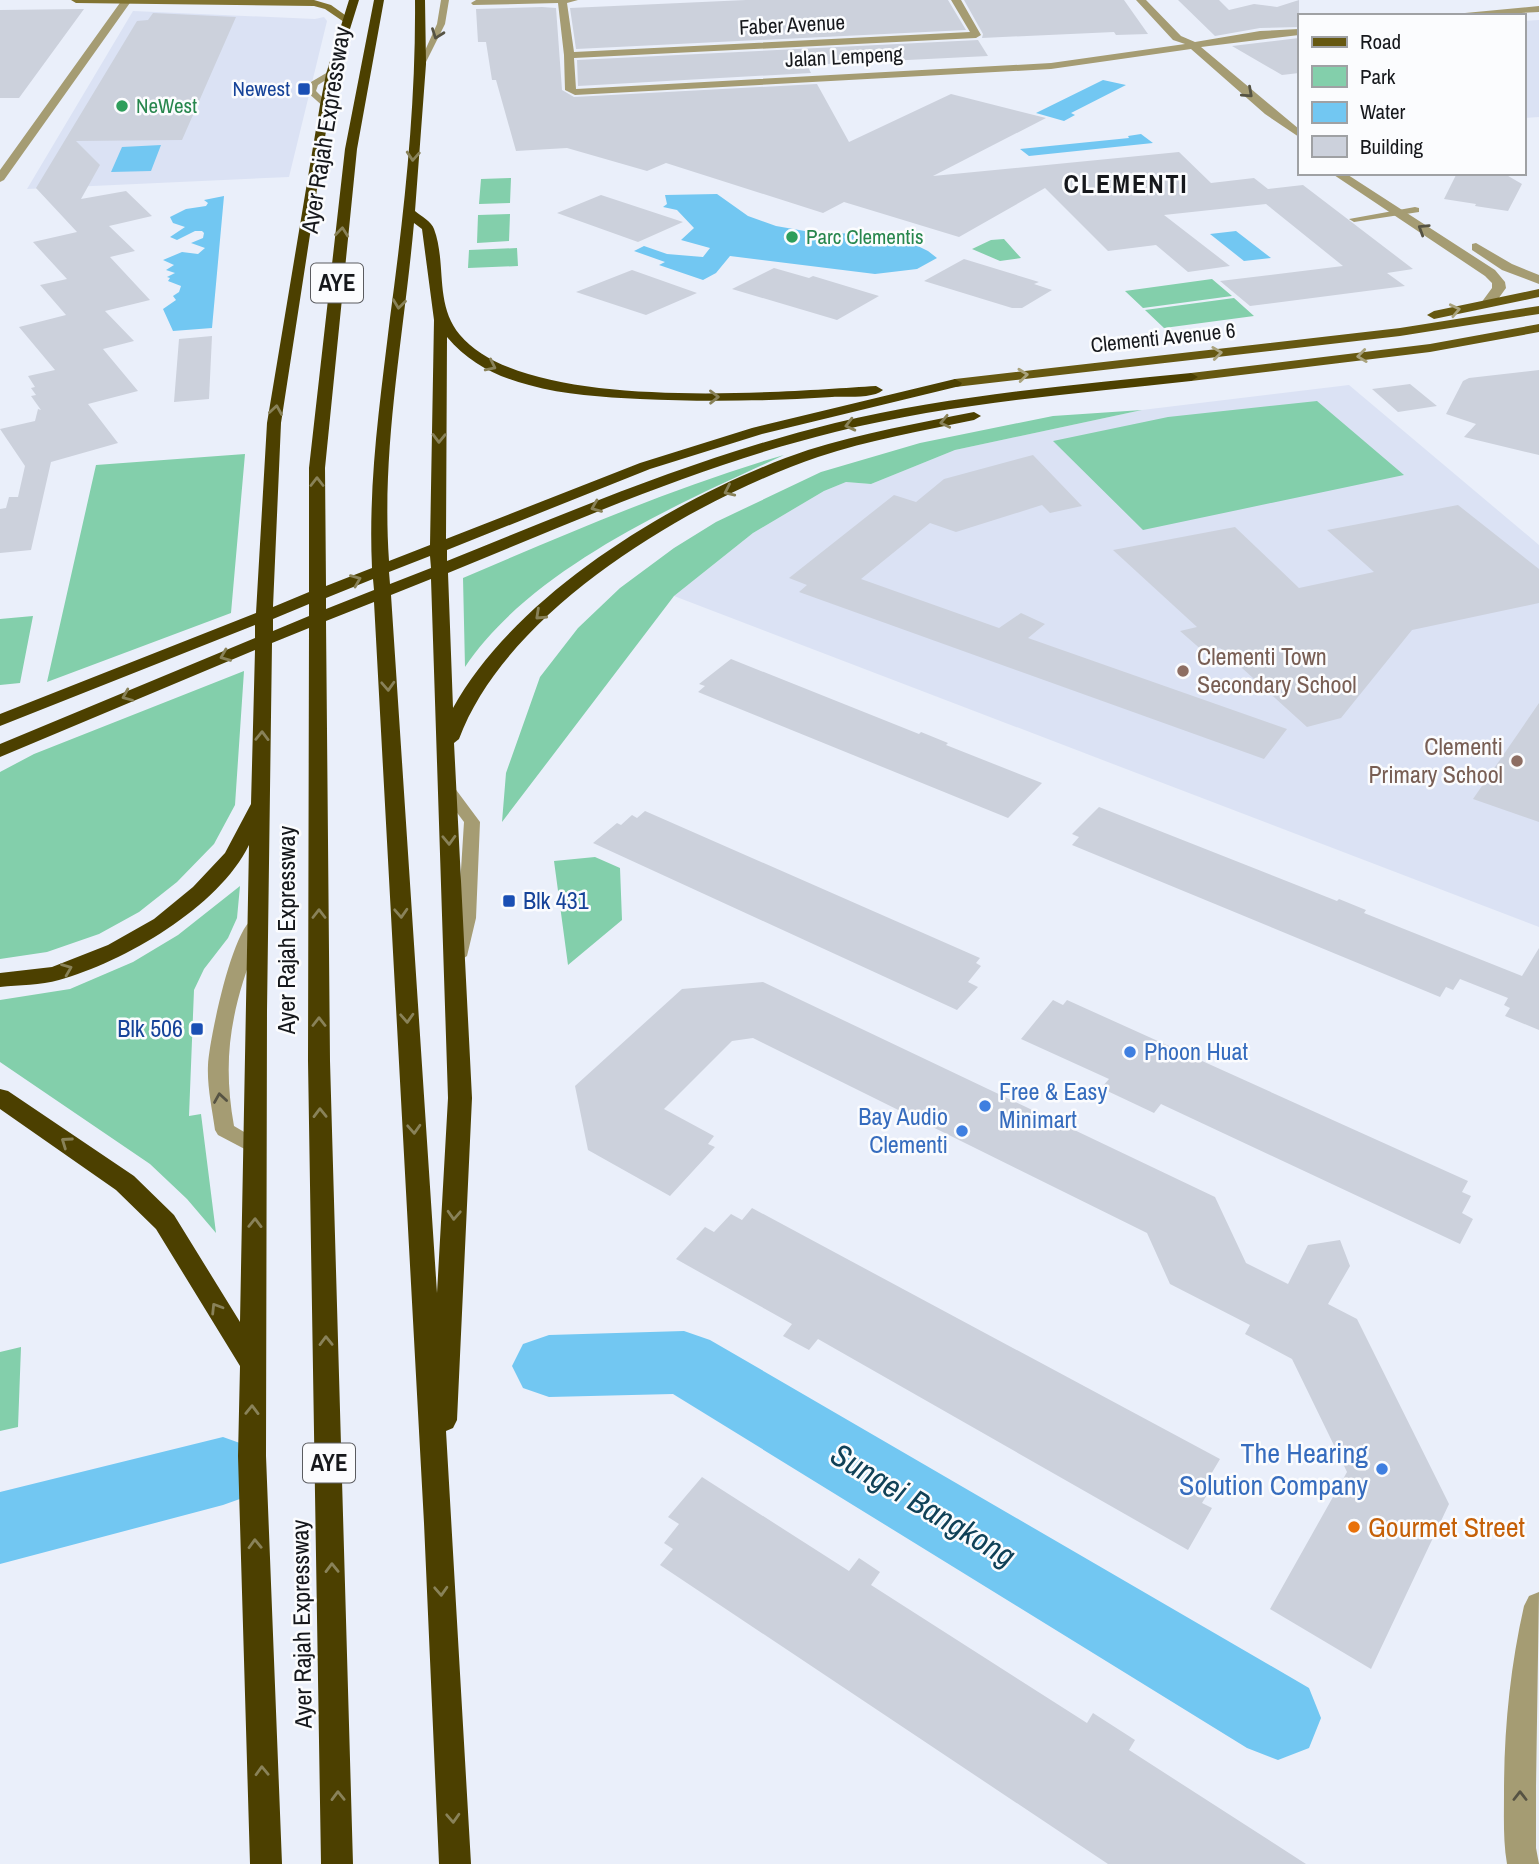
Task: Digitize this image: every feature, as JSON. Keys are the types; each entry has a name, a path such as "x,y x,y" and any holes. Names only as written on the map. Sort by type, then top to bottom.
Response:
{"highway":[{"path":"265,1864 252,1455 265,576 274,423 331,74 354,0"},
{"name":"Ayer Rajah Expressway","path":"337,1864 319,1061 317,468 351,149 379,0"},
{"name":"AYE","path":"421,0 421,64 409,212 380,463 378,522 438,1522 455,1864"},
{"path":"409,212 428,228 441,320 437,507 453,976 460,1098 438,1522"},
{"path":"441,320 477,358 505,373 544,385 590,391 692,398 797,396 955,383"},
{"path":"446,747 466,701 493,663 537,617 583,576 688,510 794,461 899,432 1036,403 1191,377"},
{"path":"0,751 190,670 696,467 771,444 882,417 1038,393 1191,377"},
{"path":"0,720 645,466 757,431 869,401 955,383"},
{"path":"0,980 55,974 116,950 160,924 200,892 234,856 260,802"},
{"path":"0,1097 124,1182 165,1222 253,1365"}],"main road":[{"name":"Clementi Avenue 6","path":"1377,335 1399,323 1539,293"},
{"name":"Clementi Avenue 6","path":"955,383 1377,335 1539,310"},
{"name":"Clementi Avenue 6","path":"1430,348 1539,328"},
{"name":"Clementi Avenue 6","path":"1191,377 1430,348 1539,341"}],"street":[{"path":"76,0 319,4 347,20"},
{"path":"317,0 325,0"},
{"path":"476,3 573,0"},
{"name":"Faber Avenue","path":"569,55 975,35 956,0"},
{"path":"1141,0 1223,87 1298,148"},
{"path":"0,178 126,1"},
{"path":"562,1 569,55"},
{"path":"1486,14 1539,9"},
{"name":"Jalan Lempeng","path":"569,55 570,90 575,92 1051,66 1184,44 1298,32"},
{"path":"1184,44 1298,133"},
{"path":"0,150 19,150"},
{"path":"1341,175 1490,273 1499,282 1499,288 1488,303"},
{"path":"1362,175 1507,267 1539,280"},
{"path":"1523,1864 1520,1848 1520,1716 1529,1646 1539,1606"}],"lane":[{"path":"421,64 441,24 445,0"},
{"path":"1354,219 1415,210"},
{"path":"256,1148 225,1130 218,1087 218,1061 233,975 258,918"}],"shaded area":[{"path":"133,11 315,19 324,17 327,21 289,177 27,189"},
{"path":"1539,20 1539,117 1525,118 1525,21"},
{"name":"Clementi Town Secondary School","path":"1349,385 1539,545 1539,927 674,596 753,533 824,491 846,482 871,484 955,450 1142,410"}],"green space":[{"path":"511,178 510,203 479,204 481,179"},
{"path":"510,214 509,241 477,243 478,215"},
{"path":"1004,239 1021,258 1000,261 972,249 991,240"},
{"path":"517,248 518,266 468,268 469,250"},
{"path":"1212,279 1232,296 1143,308 1125,291"},
{"path":"1234,298 1254,316 1164,328 1145,310"},
{"path":"1317,401 1404,475 1143,530 1053,441 1168,417"},
{"path":"1142,410 955,450 871,484 846,482 824,491 753,533 674,596 502,822 506,773 540,677 578,628 620,588 674,548 716,522 821,472 920,443 1053,416"},
{"path":"245,454 231,613 47,682 96,465"},
{"path":"784,455 654,517 567,569 528,599 494,631 465,667 463,578 662,496"},
{"path":"33,616 20,683 0,685 0,619"},
{"path":"244,671 235,805 214,844 177,882 139,912 99,934 47,952 0,959 0,772 34,754"},
{"path":"595,857 620,868 622,920 568,965 554,861"},
{"path":"240,886 237,918 228,938 204,969 194,990 189,1116 201,1114 216,1233 187,1199 150,1164 0,1062 0,1000 70,989 133,962 178,935"},
{"path":"21,1347 18,1427 0,1431 0,1352"}],"water":[{"path":"1103,80 1126,85 1071,113 1075,115 1064,121 1036,113"},
{"path":"1141,134 1153,143 1029,156 1020,149 1129,138 1128,136"},
{"path":"161,145 151,171 111,172 122,147"},
{"name":"Parc Clementis","path":"717,194 748,216 776,226 822,234 889,232 937,258 917,269 875,274 730,256 716,273 703,280 659,265 665,262 634,251 644,246 667,254 703,257 710,248 681,240 694,228 677,210 663,207 667,204 665,195"},
{"path":"224,196 212,328 173,331 163,309 176,300 173,296 179,292 181,286 168,281 170,278 167,277 175,273 166,270 174,265 163,260 182,252 198,254 205,248 191,243 203,238 202,231 195,231 177,240 170,237 185,227 173,223 170,217 186,209 206,206 208,203 204,200"},
{"path":"1236,231 1271,258 1244,261 1210,234"}],"building":[{"path":"746,0 948,0 966,30 576,49 570,8"},
{"path":"964,0 1124,0 1148,34 1116,35 1114,32 982,38 983,34"},
{"path":"1178,0 1219,0 1229,10 1254,4 1277,7 1299,0 1298,27 1260,28 1215,36"},
{"path":"556,8 562,90 574,97 817,84 849,142 951,94 1046,118 933,176 1179,152 1211,183 1254,178 1268,189 1303,185 1413,269 1387,273 1405,286 1250,306 1220,281 1343,266 1266,204 1164,215 1230,266 1188,272 1156,245 1108,251 1045,188 959,237 844,202 823,213 666,163 647,171 567,148 516,151 496,80 492,80 486,42 478,42 476,9"},
{"path":"84,9 19,98 0,98 0,10"},
{"path":"153,13 236,17 182,140 76,141 100,165 81,199 126,191 152,216 109,226 135,251 110,257 150,300 105,311 134,341 103,349 138,391 88,404 118,443 51,462 31,550 0,553 0,509 6,508 9,497 18,497 25,466 0,429 35,421 38,409 41,410 31,396 36,395 31,388 35,387 28,376 55,370 19,327 66,315 40,285 67,279 33,242 77,232 36,188 137,21 148,20"},
{"path":"1298,38 1298,73 1282,75 1232,46"},
{"path":"978,40 988,56 807,65 811,73 578,86 577,60"},
{"path":"1456,175 1506,175 1522,184 1508,211 1444,199"},
{"path":"601,195 683,222 638,242 557,213"},
{"path":"964,259 1039,282 1034,284 1052,290 1022,308 1012,308 924,281"},
{"path":"774,268 809,278 813,276 879,296 837,320 732,289"},
{"path":"632,270 697,293 646,315 576,292"},
{"path":"212,336 209,399 174,402 179,339"},
{"path":"1539,370 1539,455 1464,437 1476,424 1446,414 1463,381 1469,378"},
{"path":"1410,384 1437,406 1398,412 1372,389"},
{"path":"1033,455 1082,506 1050,513 1042,505 956,532 930,523 861,579 999,628 1021,613 1045,624 1028,638 1287,729 1264,759 799,592 807,585 789,578 894,495 916,502 944,479"},
{"path":"1458,505 1539,569 1539,603 1412,630 1341,718 1307,727 1220,648 1204,652 1180,631 1197,627 1113,550 1235,527 1299,588 1374,572 1327,530"},
{"path":"731,659 919,734 921,732 948,743 946,745 1042,783 1008,818 698,692 705,686 699,684"},
{"path":"1539,703 1539,822 1473,799"},
{"path":"1099,807 1337,901 1339,899 1366,910 1364,913 1522,976 1539,948 1539,1030 1505,1016 1510,1008 1504,1005 1508,998 1460,979 1453,990 1446,987 1440,997 1072,845 1079,837 1072,834"},
{"path":"645,811 980,958 976,963 981,966 968,982 978,987 957,1010 593,843 617,823 621,825 632,815 637,818"},
{"path":"763,982 1215,1197 1246,1263 1288,1284 1308,1245 1340,1240 1350,1266 1328,1304 1357,1319 1449,1504 1371,1669 1270,1609 1347,1472 1292,1359 1245,1334 1250,1325 1170,1284 1147,1233 753,1038 732,1041 664,1109 714,1136 708,1144 715,1147 670,1196 588,1150 575,1086 682,989"},
{"path":"1053,1000 1063,1005 1067,1000 1468,1181 1462,1192 1471,1196 1462,1213 1473,1219 1460,1244 1161,1104 1154,1113 1101,1088 1109,1079 1021,1039"},
{"path":"752,1208 1220,1459 1210,1476 1216,1480 1202,1503 1212,1508 1188,1550 818,1339 809,1350 783,1336 792,1324 676,1259 705,1227 714,1232 731,1214 742,1220"},
{"path":"702,1477 849,1571 859,1558 880,1572 871,1585 1087,1723 1093,1713 1135,1740 1129,1750 1306,1864 1108,1864 660,1565 673,1549 664,1543 679,1524 668,1517"}],"waterway":[{"name":"Sungei Bangkong","path":"549,1366 684,1362 1278,1718"},
{"name":"Sungei Bangkong","path":"0,1528 223,1471"}],"place":[{"name":"Newest","path":"304,89"},
{"name":"NeWest","path":"122,106"},
{"name":"Parc Clementis","path":"792,237"},
{"name":"Clementi Town Secondary School","path":"1183,671"},
{"name":"Clementi Primary School","path":"1517,761"},
{"name":"Blk 431","path":"509,901"},
{"name":"Blk 506","path":"197,1029"},
{"name":"Phoon Huat","path":"1130,1052"},
{"name":"Free & Easy Minimart","path":"985,1106"},
{"name":"Bay Audio Clementi","path":"962,1131"},
{"name":"The Hearing Solution Company","path":"1382,1469"},
{"name":"Gourmet Street","path":"1354,1527"}],"district":[{"name":"CLEMENTI","path":"1126,184"}]}
